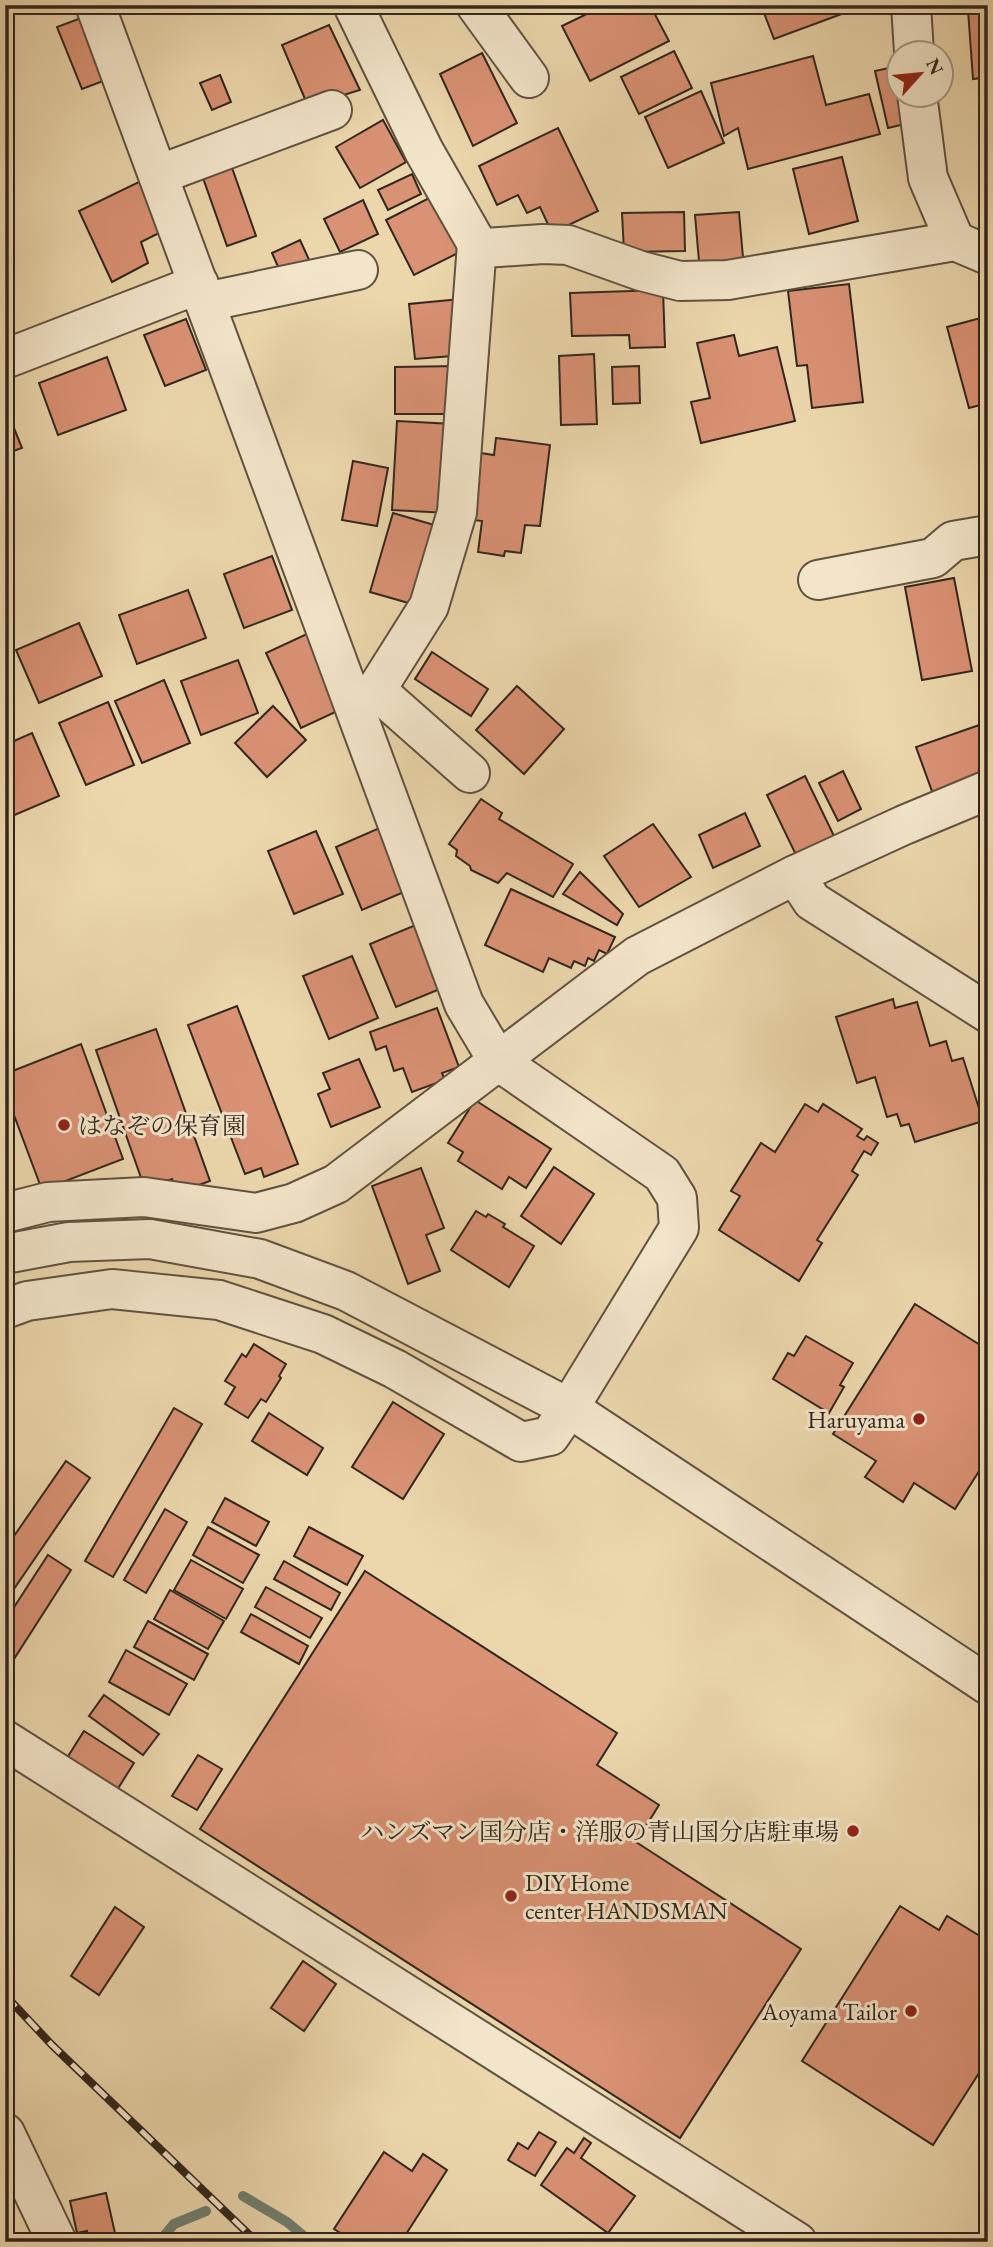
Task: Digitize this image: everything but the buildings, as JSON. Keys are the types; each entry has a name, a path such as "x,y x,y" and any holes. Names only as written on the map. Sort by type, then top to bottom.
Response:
{"street":[{"path":"5,1309 27,1301 112,1290 219,1300 323,1334 395,1369 521,1442 550,1436 678,1228 677,1198 662,1174 498,1061 464,1004 364,694 202,293 95,5"},
{"path":"353,5 424,151 477,244 485,248 568,245 641,271 680,281 728,280 971,248 928,178 918,108"},
{"path":"476,5 529,78"},
{"path":"911,5 913,38"},
{"path":"158,175 332,110"},
{"path":"364,694 429,606 457,512 477,244"},
{"path":"5,359 202,293 358,270"},
{"path":"818,580 933,558 953,541 988,535"},
{"path":"364,694 470,773"},
{"path":"5,1213 48,1202 144,1198 256,1213 293,1203 335,1184 636,956 795,875 988,790"},
{"path":"795,875 813,901 988,1013"},
{"path":"5,1254 69,1242 150,1239 260,1259 346,1291 569,1408 988,1685"},
{"path":"5,1740 797,2242"},
{"path":"5,2133 57,2242"}],"waterway":[{"path":"243,2196 287,2222 311,2242"},
{"path":"159,2242 174,2224 206,2211"}],"railway":[{"path":"5,1995 52,2045 257,2242"}],"place":[{"name":"はなぞの保育園","path":"64,1125"},
{"name":"Haruyama","path":"919,1419"},
{"name":"ハンズマン国分店・洋服の青山国分店駐車場","path":"853,1831"},
{"name":"DIY Home center HANDSMAN","path":"511,1896"},
{"name":"Aoyama Tailor","path":"911,2011"}]}
